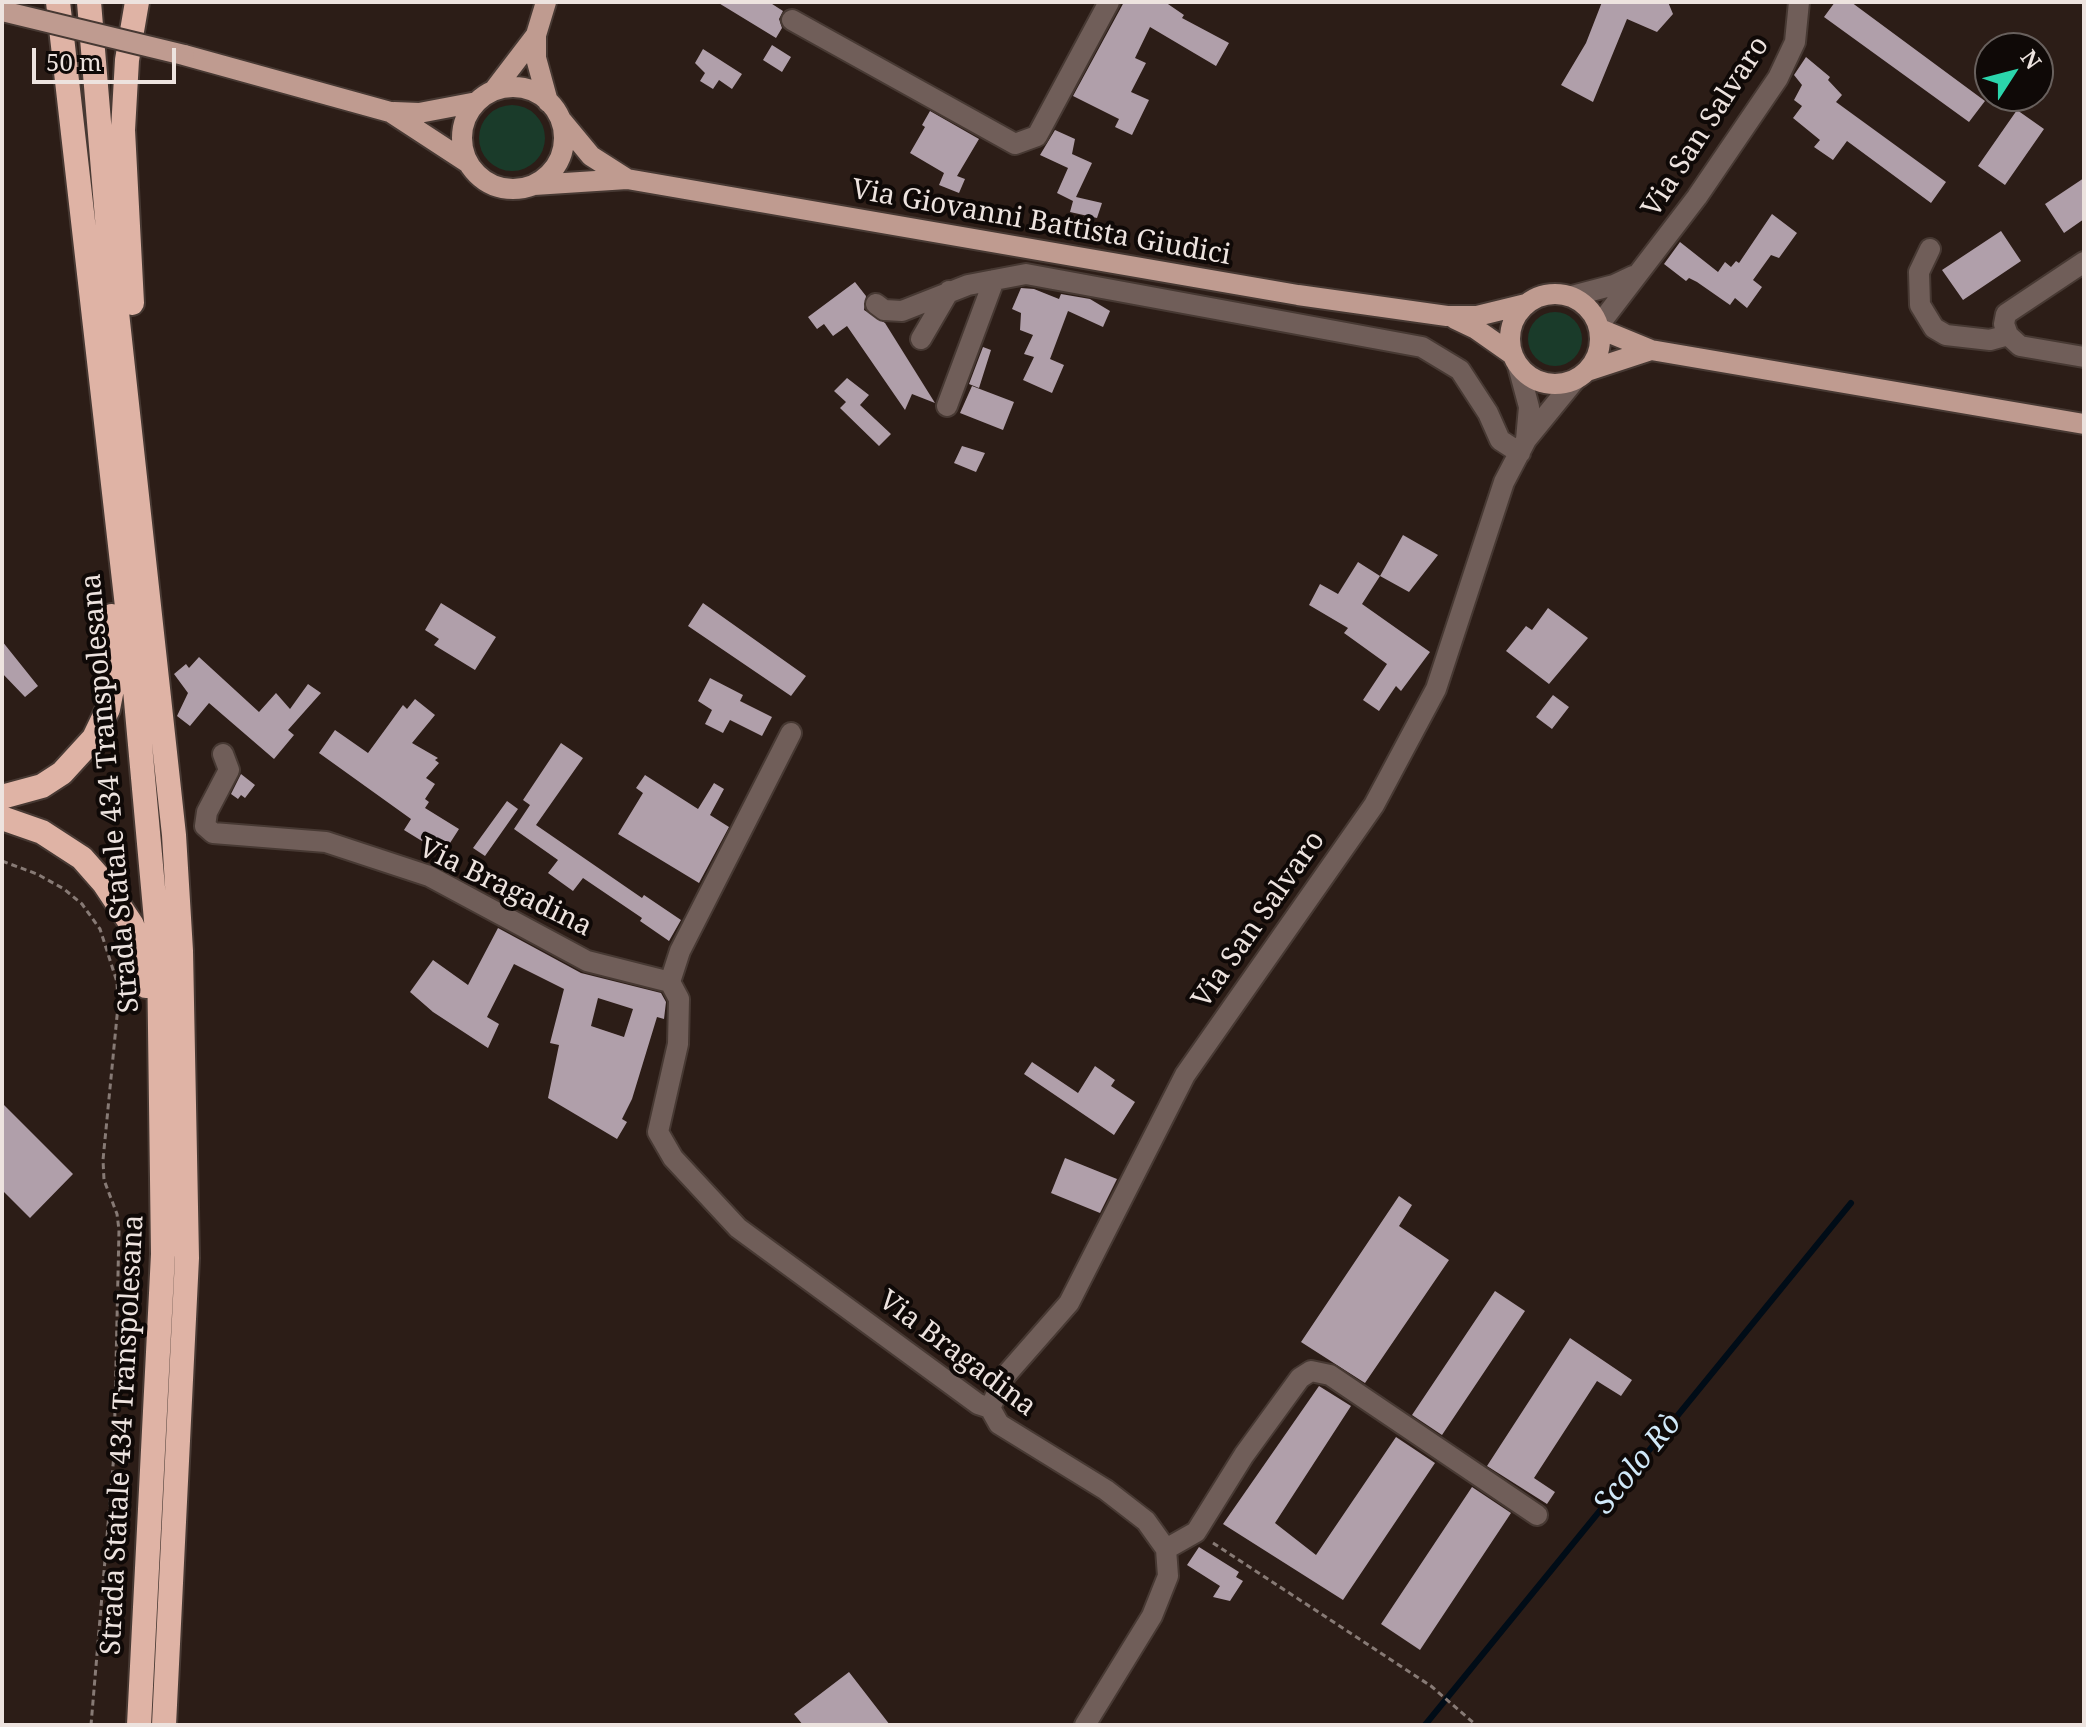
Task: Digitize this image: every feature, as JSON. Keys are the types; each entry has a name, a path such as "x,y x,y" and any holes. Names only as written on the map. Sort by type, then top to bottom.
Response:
{"highway":[{"name":"Strada Statale 434 Transpolesana","path":"58,2 154,874 163,1104 163,1254 139,1725"},
{"name":"Strada Statale 434 Transpolesana","path":"89,2 108,230 174,835 186,1099 187,1258 164,1725"},
{"path":"131,429 134,333 123,130 127,60 137,2"},
{"path":"2,797 42,786 62,773 94,738 108,709 115,674 114,636 94,451 99,363"},
{"path":"2,818 42,832 82,858 104,883 137,938 146,990 148,1179 163,1254"}],"main road":[{"path":"390,112 468,163 486,182 497,187 534,185 548,175 563,147 536,58 536,35 546,2"},
{"path":"2,11 184,55 390,112 419,113 523,88 553,109"},
{"path":"468,163 462,131 536,35"},
{"name":"Via Giovanni Battista Giudici","path":"553,109 591,156 627,179"},
{"name":"Via Giovanni Battista Giudici","path":"534,185 627,179 1298,295 1447,316 1477,316 1526,304 1548,294 1572,296 1591,311 1599,327 1651,350 2084,424"},
{"path":"1516,361 1511,327 1526,304"},
{"name":"Via Giovanni Battista Giudici","path":"1447,316 1476,329 1547,384 1581,376 1651,350"},
{"path":"1581,376 1596,359 1599,327"}],"street":[{"path":"792,20 1015,144 1037,136 1109,2"},
{"name":"Via San Salvaro","path":"1599,327 1697,197 1778,78 1795,42 1799,2"},
{"path":"1930,249 1919,272 1920,305 1934,328 1946,335 1976,339 1990,340 2008,335"},
{"path":"2084,262 2006,314 2004,324 2008,335 2020,346 2084,357"},
{"path":"876,304 884,310 902,311 949,291 1026,274 1422,347 1460,370 1488,413 1500,440 1523,447"},
{"name":"Via San Salvaro","path":"1572,296 1614,285 1636,274"},
{"path":"947,406 994,280"},
{"path":"921,339 949,291"},
{"name":"Via San Salvaro","path":"1516,361 1529,407 1523,447"},
{"name":"Via San Salvaro","path":"990,1408 1005,1376 1069,1303 1185,1075 1374,805 1436,689 1504,482 1523,447 1581,376"},
{"path":"670,982 680,951 729,861 791,733"},
{"name":"Via Bragadina","path":"223,754 229,770 207,812 205,826 213,833 326,842 429,876 587,961 670,982 679,999 678,1044 658,1132 673,1158 738,1228 978,1404 990,1408 999,1424 1106,1490 1146,1521 1166,1549"},
{"path":"1085,1725 1152,1616 1168,1576 1166,1549 1196,1532 1254,1442 1300,1378 1311,1371 1330,1375 1537,1515"}],"path":[{"path":"2,861 37,874 64,889 82,904 100,929 117,982 118,1006 103,1160 104,1180 119,1230 114,1454 91,1725"},
{"path":"1196,1532 1431,1686 1476,1725"}],"green space":[{"path":"512,105 525,108 535,115 542,125 545,138 542,151 535,161 525,168 512,171 499,168 489,161 482,151 479,138 482,125 489,115 499,108"},
{"path":"1555,312 1574,320 1582,339 1574,358 1555,366 1536,358 1528,339 1536,320"}],"building":[{"path":"717,2 769,2 783,11 779,19 782,28 776,38"},
{"path":"1124,2 1165,2 1184,15 1182,18 1229,43 1216,66 1150,27 1135,58 1146,63 1131,92 1149,100 1132,135 1115,127 1119,119 1073,96"},
{"path":"1602,2 1668,2 1673,14 1657,32 1627,19 1593,102 1561,85 1586,43"},
{"path":"1835,2 1851,2 1974,93 1974,112 1977,112 1969,122 1824,17"},
{"path":"772,45 791,57 782,72 763,60"},
{"path":"703,49 742,74 732,89 719,80 713,89 700,81 705,73 695,63"},
{"path":"1806,57 1830,77 1828,80 1842,95 1836,102 1946,182 1931,203 1847,141 1833,160 1814,147 1820,140 1793,118 1802,106 1794,100 1802,85 1794,75"},
{"path":"930,111 979,139 957,176 965,179 959,193 939,185 944,173 910,153"},
{"path":"2016,112 2044,129 2005,185 1978,166"},
{"path":"1055,130 1075,139 1072,154 1092,163 1076,197 1102,203 1097,218 1070,212 1073,201 1057,193 1068,168 1040,155"},
{"path":"2084,178 2084,219 2064,233 2045,204"},
{"path":"1772,214 1797,233 1779,258 1771,255 1753,280 1762,287 1747,308 1735,298 1730,305 1697,282 1689,278 1686,281 1664,264 1680,242 1718,272 1725,262 1731,267 1736,261 1739,263"},
{"path":"2001,231 2021,261 1963,300 1942,270"},
{"path":"855,282 866,296 864,310 885,323 935,403 912,394 905,410 847,326 833,336 824,324 817,329 808,317"},
{"path":"1021,288 1034,289 1059,299 1061,294 1090,299 1110,311 1103,327 1068,311 1050,359 1064,365 1052,393 1023,380 1034,357 1024,354 1033,335 1020,330 1021,313 1012,309"},
{"path":"983,347 991,350 979,388 969,384"},
{"path":"847,378 869,395 860,405 891,434 879,446 840,408 846,402 834,391"},
{"path":"972,386 1014,402 1003,430 960,413"},
{"path":"962,446 985,453 976,472 954,463"},
{"path":"1403,535 1438,555 1409,592 1380,576"},
{"path":"1358,562 1380,576 1362,604 1430,652 1401,691 1396,686 1379,711 1363,700 1387,664 1344,633 1348,628 1309,605 1320,584 1338,594"},
{"path":"441,603 496,637 475,670 434,645 439,639 425,630"},
{"path":"703,603 806,676 791,696 688,626"},
{"path":"1548,608 1588,638 1549,684 1506,651 1526,626 1532,630"},
{"path":"2,641 38,686 25,697 2,673"},
{"path":"199,657 259,712 276,693 290,709 308,684 321,693 288,730 294,735 274,759 209,703 190,726 177,716 188,693 174,674 186,664 189,668"},
{"path":"710,678 743,695 740,701 772,717 762,736 730,720 723,733 705,724 712,710 698,701"},
{"path":"1553,695 1569,707 1552,729 1536,717"},
{"path":"415,699 435,715 412,743 438,758 435,760 439,763 426,778 435,784 425,799 429,802 425,808 459,829 443,854 404,830 411,819 319,753 335,730 368,753 403,705 407,709"},
{"path":"561,743 583,758 536,825 642,898 644,895 681,920 669,941 640,921 642,918 583,878 573,891 548,873 558,860 514,829 530,805 523,800"},
{"path":"241,774 255,785 245,798 241,795 238,799 231,794"},
{"path":"645,775 698,809 714,783 724,789 710,815 729,827 699,883 618,834 643,793 636,788"},
{"path":"507,801 518,809 485,856 473,848"},
{"path":"498,928 581,973 661,993 666,1002 664,1019 657,1017 632,1099 622,1119 627,1122 617,1139 548,1098 559,1045 550,1043 564,989 514,964 487,1017 499,1024 488,1048 433,1012 410,992 433,960 468,985","holes":["598,998 633,1009 624,1037 591,1026"]},
{"path":"1032,1062 1078,1093 1095,1066 1115,1080 1111,1086 1135,1102 1114,1135 1024,1074"},
{"path":"2,1103 73,1174 30,1218 2,1190"},
{"path":"1065,1158 1117,1179 1100,1213 1051,1193"},
{"path":"1399,1196 1412,1205 1399,1226 1449,1260 1365,1383 1301,1342"},
{"path":"1495,1291 1525,1311 1442,1435 1412,1415"},
{"path":"1570,1338 1632,1380 1621,1396 1597,1381 1534,1478 1555,1492 1547,1504 1487,1466"},
{"path":"1319,1386 1351,1406 1275,1523 1316,1555 1396,1437 1435,1463 1343,1600 1223,1524"},
{"path":"1472,1487 1511,1513 1420,1650 1381,1624"},
{"path":"1199,1547 1239,1572 1236,1577 1243,1581 1230,1601 1213,1597 1220,1586 1187,1565"},
{"path":"849,1672 890,1725 803,1725 794,1714"}],"waterway":[{"name":"Scolo Rò","path":"1425,1725 1851,1203"}]}
